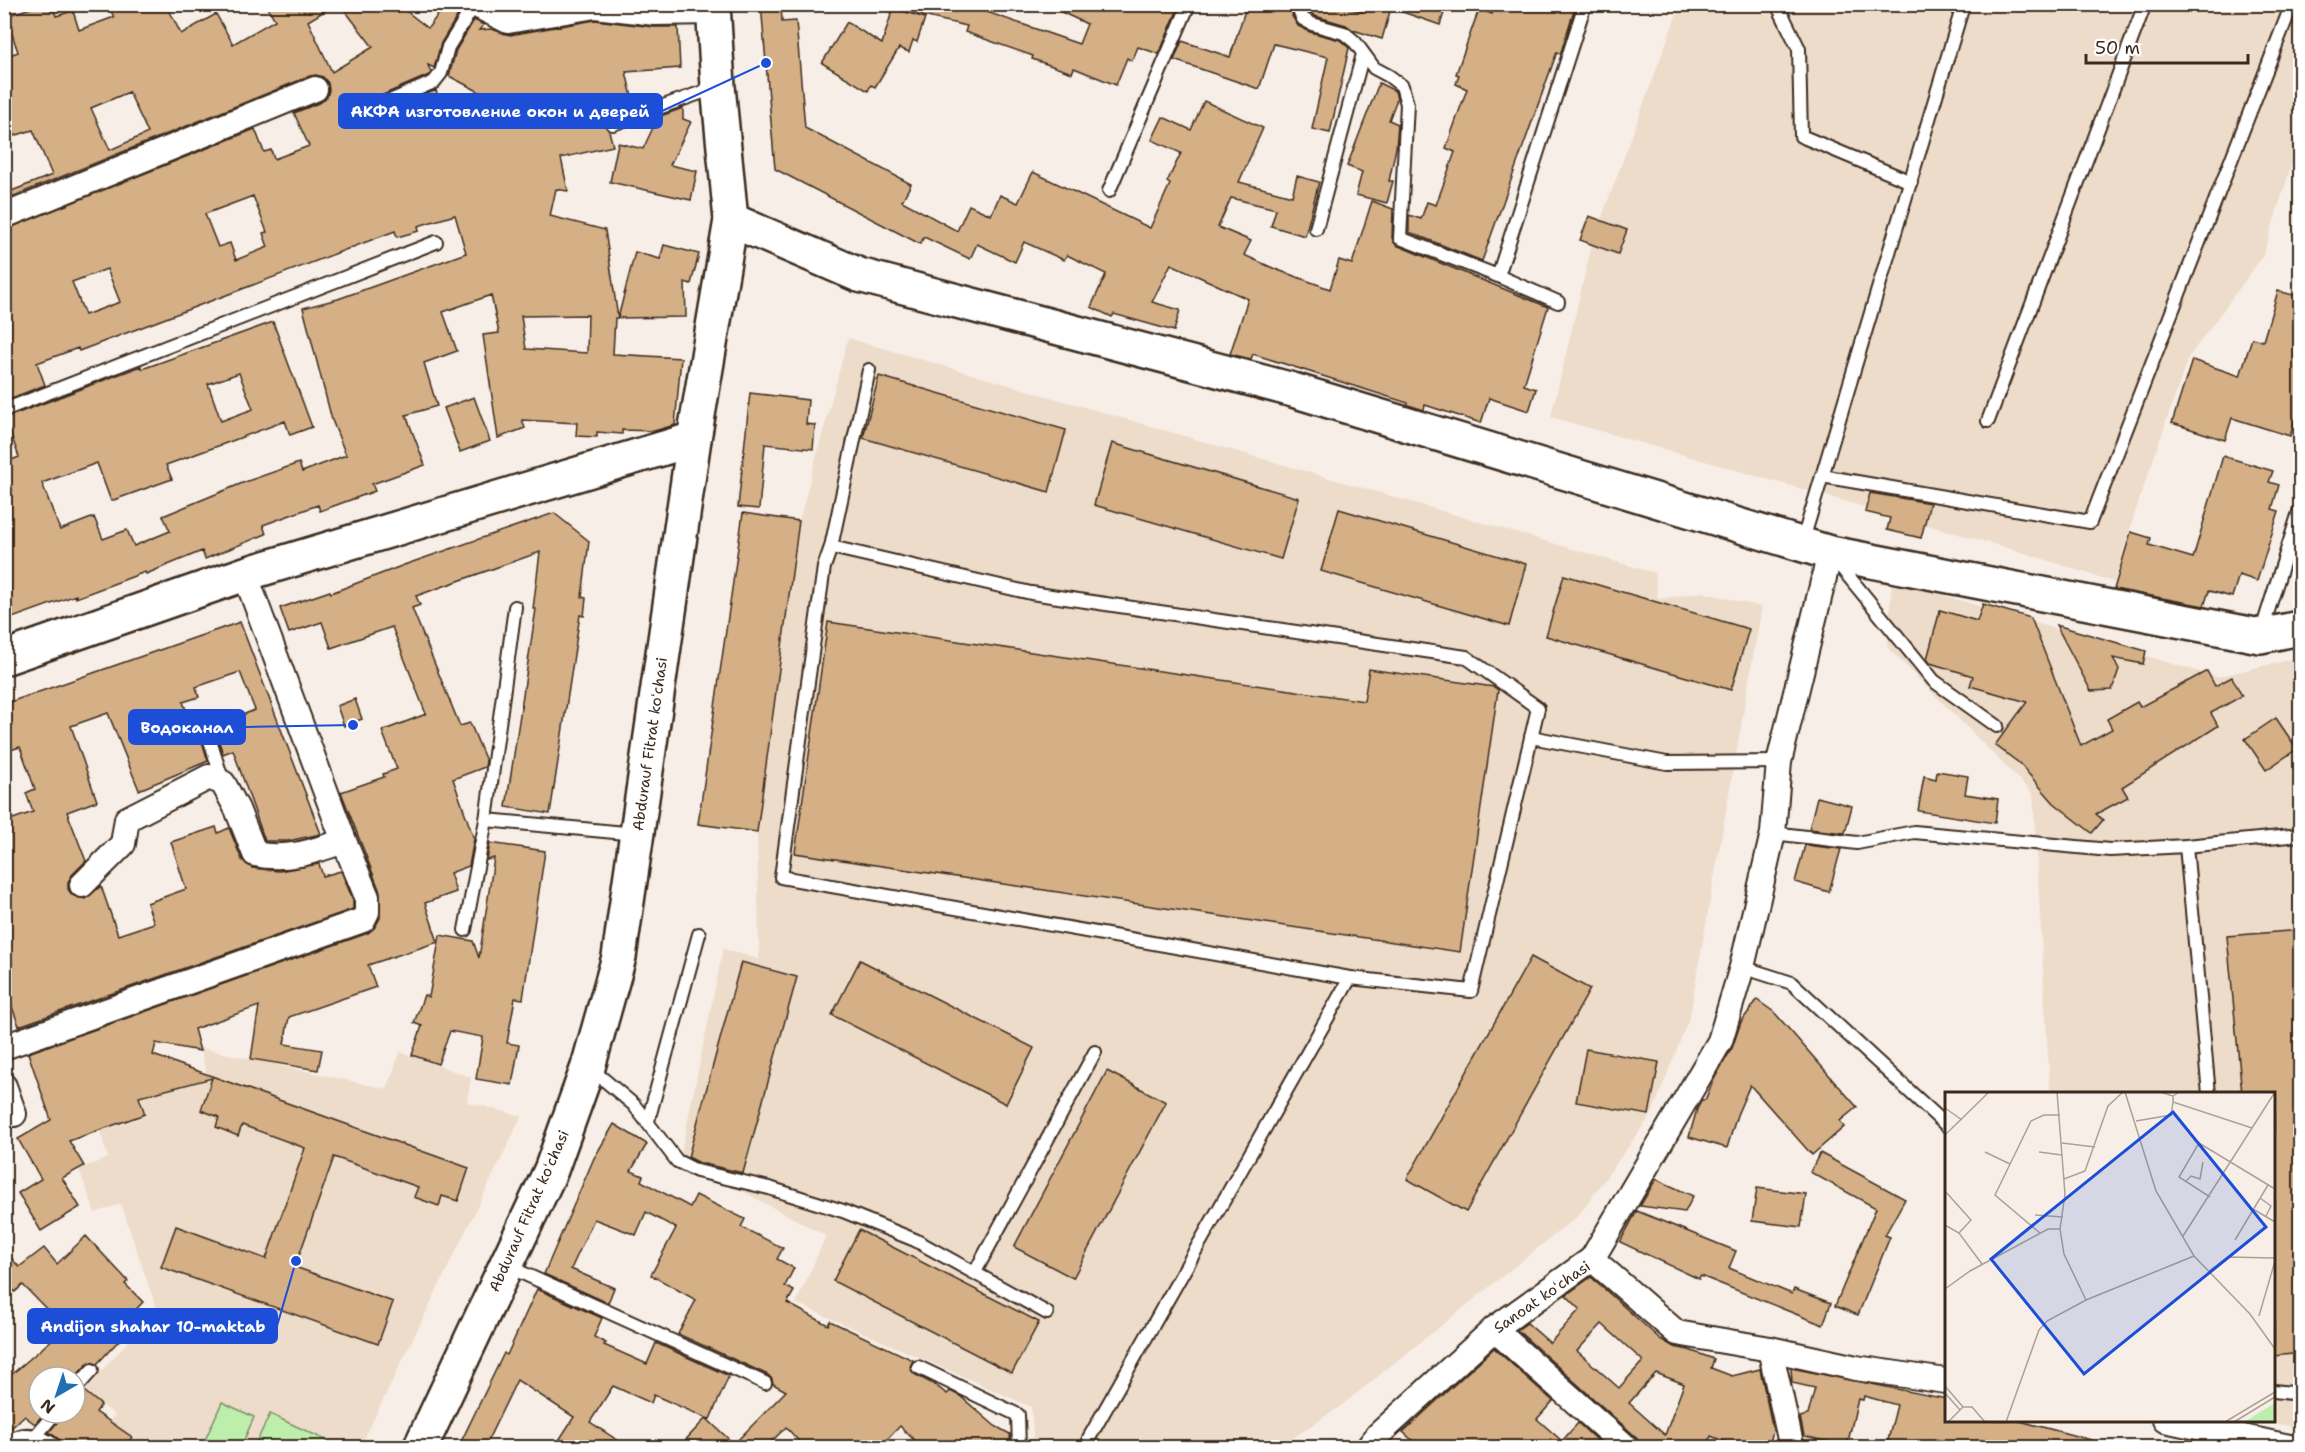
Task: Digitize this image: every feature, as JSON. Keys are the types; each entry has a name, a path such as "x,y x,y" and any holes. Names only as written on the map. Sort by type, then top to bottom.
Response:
{"street":[{"path":"474,4 508,21 595,6 655,13 713,8"},
{"name":"Abdurauf Fitrat koʻchasi","path":"420,1448 550,1170 588,1067 619,957 694,439 731,220 713,8"},
{"path":"4,216 315,89"},
{"path":"731,220 859,275 1293,390 1816,548 2260,636 2301,628"},
{"path":"4,658 245,574 694,439"},
{"path":"1592,1258 1720,1041 1742,967 1773,833 1779,762 1816,548"},
{"path":"4,1047 363,920 367,912 367,897 245,574"},
{"path":"82,885 123,844 127,819 208,777 223,783 237,808 255,854 270,858 306,854 344,841"},
{"path":"4,1086 14,1114"},
{"name":"Sanoat koʻchasi","path":"1368,1448 1379,1434 1494,1329 1592,1258 1677,1333 1770,1349 1857,1368 1945,1381"},
{"path":"1494,1329 1627,1448"},
{"path":"1770,1349 1792,1448"},
{"path":"2174,1422 2294,1448"}],"lane":[{"path":"369,110 434,82 441,73 448,47 474,4"},
{"path":"1109,191 1189,4"},
{"path":"1303,4 1300,13 1303,19 1312,24 1344,33 1355,42 1374,69 1389,76 1402,86 1407,104 1400,238 1558,302"},
{"path":"1498,276 1585,4"},
{"path":"1776,4 1800,49 1801,136 1911,182"},
{"path":"1988,421 2145,4"},
{"path":"1822,476 2090,522 2292,4"},
{"path":"1962,9 1822,476 1816,548 1934,681 1997,726"},
{"path":"1316,229 1363,54"},
{"path":"613,124 718,86"},
{"path":"4,410 436,242"},
{"path":"831,547 1031,592 1466,657 1538,708 1471,991 1350,978 780,877 824,567 831,547 868,370"},
{"path":"2260,636 2301,508"},
{"path":"465,930 486,820 515,607"},
{"path":"207,731 223,783"},
{"path":"1532,737 1667,763 1779,762"},
{"path":"486,820 637,834"},
{"path":"1773,833 1857,843 1914,832 2110,850 2301,836"},
{"path":"2186,846 2209,1092"},
{"path":"648,1121 699,934"},
{"path":"1742,967 1792,983 1945,1123"},
{"path":"1089,1438 1350,978"},
{"path":"975,1272 1095,1052"},
{"path":"588,1067 634,1105 677,1161 697,1171 769,1188 843,1211 915,1240 1047,1313"},
{"path":"506,1265 765,1383"},
{"path":"918,1367 1018,1415 1018,1448"},
{"path":"87,1376 92,1370"},
{"path":"2275,1391 2301,1394"},
{"path":"31,1445 46,1425"}],"shaded area":[{"path":"1680,5 2300,5 2300,138 2263,256 2188,358 2114,582 2021,552 1551,417 1592,244"},
{"path":"848,338 1655,573 1658,599 1702,592 1762,607 1690,1015 1652,1114 1579,1215 1341,1406 1279,1447 1034,1447 1031,1407 796,1303 826,1236 680,1158 723,949 759,959 757,832 698,824 743,513 799,521"},
{"path":"1892,580 2217,677 2300,657 2300,1428 2267,1422 2275,1422 2275,1092 2050,1092 2033,794 1887,647"},
{"path":"200,1048 387,1089 400,1052 471,1077 467,1102 522,1116 360,1447 88,1447 115,1415 87,1392 87,1387 157,1310 121,1204 95,1213 79,1169 108,1158 100,1131 146,1116 141,1097 208,1080"}],"green space":[{"path":"222,1402 254,1417 241,1447 202,1447"},
{"path":"270,1414 328,1441 324,1447 254,1447"}],"building":[{"path":"43,4 52,4 56,16 73,11 79,30 114,17 107,4 166,4 181,34 216,14 233,44 275,20 266,4 336,4 308,21 332,72 373,47 340,4 397,4 428,28 446,4 460,4 461,10 441,43 434,68 428,65 431,73 366,102 361,108 364,116 372,118 436,90 445,124 507,106 449,76 456,50 474,20 484,25 479,30 491,29 510,35 595,20 654,27 678,27 680,68 626,72 634,105 605,112 605,126 609,131 613,146 561,158 568,191 556,189 550,216 605,230 618,318 615,318 613,354 681,358 675,425 654,431 622,430 622,434 597,432 597,437 576,436 577,423 522,420 525,428 498,438 483,335 499,333 491,295 443,312 457,351 424,363 437,406 406,415 425,465 372,484 375,491 320,511 318,505 263,525 266,534 205,559 202,551 146,574 145,572 76,598 76,595 4,621 4,463 19,457 5,418 141,366 142,369 273,322 312,427 290,435 285,421 166,465 172,479 111,501 97,463 42,483 60,530 94,517 103,539 127,530 134,546 170,531 163,516 245,482 299,463 302,472 346,455 332,420 303,308 338,299 466,253 455,215 418,226 419,231 397,237 395,231 79,351 78,348 37,363 45,385 4,401 4,230 255,129 264,152 271,150 274,159 309,146 294,113 321,102 327,97 329,90 328,83 323,77 310,76 4,200 4,194 52,175 33,130 4,139 4,57 18,52 6,16","holes":["129,92 148,133 110,150 91,108","253,196 267,232 263,233 268,247 236,260 230,243 218,247 205,214","107,269 120,302 85,315 72,282","588,315 587,353 526,349 521,316","239,373 253,409 221,421 208,384"]},
{"path":"761,4 781,4 782,22 796,21 805,128 911,184 902,201 957,231 969,205 991,215 1000,195 1018,203 1033,172 1150,228 1170,184 1167,182 1181,153 1152,140 1163,117 1191,130 1204,101 1263,128 1239,182 1292,196 1297,176 1319,182 1305,236 1271,226 1276,209 1231,198 1218,227 1251,241 1244,255 1330,289 1339,260 1352,264 1372,201 1393,209 1392,238 1396,245 1548,307 1524,385 1536,389 1529,411 1489,398 1481,423 1425,405 1424,410 1253,354 1251,359 1230,354 1248,299 1171,264 1152,302 1180,310 1174,331 1114,314 1112,317 1091,307 1106,274 1067,255 1064,260 1024,242 1015,262 977,244 970,259 924,237 920,244 775,169"},
{"path":"906,4 964,4 1079,44 1087,24 1044,4 1180,4 1159,54 1138,47 1132,61 1127,58 1116,85 1074,68 1072,73 1032,59 1033,56 965,32 967,26 905,12"},
{"path":"1247,4 1294,4 1292,16 1298,26 1310,32 1340,40 1349,48 1330,133 1312,129 1328,57 1274,44 1259,89 1174,60 1182,41 1230,57"},
{"path":"1311,4 1337,4 1362,12 1364,4 1447,4 1440,25 1391,8 1382,39 1315,16 1309,12"},
{"path":"1495,4 1576,4 1562,49 1560,54 1557,52 1482,261 1409,232 1409,215 1421,219 1427,202 1436,205 1455,152 1446,148 1467,89 1456,84 1459,75 1456,74 1479,9 1492,14"},
{"path":"893,8 925,18 917,42 913,40 909,52 899,48 875,87 871,85 868,91 822,63 847,22 882,44"},
{"path":"1379,83 1395,91 1397,99 1389,120 1398,124 1389,181 1393,181 1387,203 1356,195 1362,172 1347,166"},
{"path":"683,108 683,119 691,122 670,165 697,171 691,200 610,182 618,143 643,149 658,117"},
{"path":"1589,216 1627,230 1618,254 1580,240"},
{"path":"664,245 699,254 691,284 685,282 686,317 618,318 635,252 660,259"},
{"path":"2278,291 2301,297 2301,401 2290,436 2232,418 2225,440 2172,423 2192,360 2240,376 2252,338 2263,341"},
{"path":"879,376 1066,430 1049,492 863,438"},
{"path":"750,393 808,400 806,424 815,425 813,449 765,444 759,509 738,507"},
{"path":"474,397 490,441 460,452 444,408"},
{"path":"1112,443 1299,498 1281,559 1094,505"},
{"path":"2223,456 2273,471 2269,482 2279,485 2272,509 2279,511 2257,581 2239,575 2232,597 2209,591 2204,606 2114,589 2131,532 2151,538 2149,545 2193,558"},
{"path":"1870,493 1930,503 1921,538 1887,530 1890,518 1865,512"},
{"path":"1339,509 1526,564 1509,626 1321,571"},
{"path":"554,513 589,541 582,597 586,598 584,616 580,615 550,814 506,807 536,609 533,609 540,552 416,596 420,605 412,608 460,726 470,723 486,761 485,767 453,779 474,839 469,866 450,873 456,892 425,903 438,942 368,965 376,987 289,1017 284,1044 322,1050 318,1070 251,1059 259,1006 194,1029 200,1051 156,1043 153,1055 469,1168 458,1201 442,1196 439,1206 414,1197 418,1187 334,1157 295,1267 393,1302 378,1344 161,1267 176,1226 266,1259 305,1148 242,1125 238,1136 216,1127 219,1117 201,1110 212,1078 139,1097 145,1114 69,1141 84,1166 62,1178 80,1207 41,1231 18,1193 41,1179 18,1139 51,1120 28,1053 368,933 380,918 380,892 341,792 384,777 383,774 397,769 382,731 426,714 392,627 331,648 322,622 289,633 280,608 330,591 331,593"},
{"path":"743,513 799,521 757,832 698,824"},
{"path":"1564,575 1749,629 1731,690 1546,636"},
{"path":"1983,604 2031,618 2081,746 2112,729 2107,719 2137,702 2140,707 2207,671 2215,686 2232,677 2242,696 2211,713 2218,726 2122,787 2128,797 2096,814 2103,820 2092,833 2054,803 2019,763 1995,745 2027,702 1970,686 1973,676 1930,663 1927,659 1940,610 1977,621"},
{"path":"240,622 321,834 288,841 265,841 233,750 223,754 216,733 240,724 237,717 255,710 240,672 196,687 199,697 183,702 198,740 201,738 208,761 139,790 108,713 71,726 97,801 67,812 86,861 72,875 68,882 68,889 72,895 85,899 101,886 118,935 154,923 147,903 186,889 171,842 216,827 218,833 229,828 242,860 252,868 279,871 319,864 323,876 341,871 353,900 353,909 19,1026 4,985 4,822 33,812 26,793 35,789 20,747 4,752 4,704"},
{"path":"828,622 1364,701 1369,669 1494,687 1498,690 1460,952 795,853"},
{"path":"2056,625 2146,651 2143,664 2113,658 2119,669 2112,690 2091,691"},
{"path":"355,699 362,719 344,726 337,706"},
{"path":"2276,718 2297,749 2266,770 2245,739"},
{"path":"1937,771 1968,776 1965,794 1998,799 1995,823 1918,811 1924,776 1936,779"},
{"path":"1817,797 1852,806 1845,833 1809,829"},
{"path":"490,843 545,851 523,999 515,998 507,1043 519,1045 512,1085 476,1079 483,1037 450,1031 438,1064 412,1055 422,1026 414,1023 424,995 429,997 440,935 473,941 479,958 494,858 487,860"},
{"path":"1805,845 1841,849 1829,892 1795,882"},
{"path":"2301,930 2301,1353 2275,1356 2275,1092 2242,1092 2227,936"},
{"path":"1531,957 1590,989 1466,1212 1407,1179"},
{"path":"860,960 1034,1048 1006,1104 832,1015"},
{"path":"741,962 797,977 743,1173 700,1163 688,1157"},
{"path":"1757,1000 1774,1012 1857,1107 1840,1121 1844,1127 1812,1155 1750,1085 1737,1115 1727,1148 1689,1137 1697,1109 1702,1100 1705,1100 1732,1048 1741,1022"},
{"path":"1586,1049 1659,1062 1649,1115 1576,1102"},
{"path":"1107,1071 1166,1102 1073,1278 1014,1247"},
{"path":"614,1124 647,1144 631,1171 643,1176 641,1181 690,1207 696,1195 745,1219 741,1227 783,1248 777,1259 794,1268 785,1286 794,1291 787,1303 828,1325 830,1321 913,1360 910,1367 914,1374 947,1394 950,1391 960,1396 995,1426 1010,1434 1011,1448 922,1448 900,1426 879,1448 805,1448 786,1427 765,1448 678,1448 706,1418 734,1444 786,1391 773,1384 768,1375 678,1334 696,1300 651,1275 676,1228 646,1212 636,1235 594,1219 571,1269 614,1288 608,1303 544,1274 594,1158"},
{"path":"1820,1153 1905,1199 1885,1235 1890,1237 1858,1315 1835,1306 1876,1208 1810,1172"},
{"path":"1656,1179 1693,1196 1685,1212 1640,1206"},
{"path":"1757,1188 1806,1194 1801,1227 1752,1221"},
{"path":"1637,1211 1736,1251 1729,1268 1792,1294 1794,1289 1831,1303 1823,1325 1701,1276 1699,1279 1620,1242"},
{"path":"859,1230 1039,1322 1012,1373 833,1281"},
{"path":"86,1236 128,1281 125,1284 143,1302 116,1330 123,1336 97,1364 89,1362 86,1365 27,1365 27,1418 24,1416 4,1435 4,1381 62,1331 55,1324 58,1321 23,1285 15,1292 4,1279 4,1249 19,1267 44,1248 57,1264"},
{"path":"1591,1277 1660,1339 1674,1347 1714,1359 1711,1368 1732,1376 1760,1369 1773,1430 1769,1448 1741,1448 1711,1436 1707,1448 1641,1448 1636,1437 1517,1330 1527,1323 1550,1343 1580,1309 1566,1295","holes":["1602,1324 1643,1361 1619,1388 1577,1351","1656,1373 1684,1384 1665,1435 1629,1403"]},
{"path":"537,1289 602,1318 594,1337 606,1343 604,1345 647,1364 656,1343 729,1376 710,1419 654,1395 651,1403 613,1386 590,1422 629,1448 554,1448 574,1417 517,1380 484,1448 458,1448 504,1353 507,1355"},
{"path":"1494,1348 1553,1401 1537,1419 1562,1441 1578,1423 1605,1448 1421,1448 1403,1432"},
{"path":"1791,1368 1945,1399 1945,1422 2024,1422 2099,1442 2099,1448 1886,1448 1897,1405 1864,1396 1863,1400 1858,1399 1847,1446 1804,1436 1800,1417 1808,1415 1815,1388 1792,1383"},
{"path":"87,1393 101,1405 96,1412 132,1437 125,1448 64,1448 60,1440 49,1432 55,1425 87,1425"}],"place":[{"name":"АКФА изготовление окон и дверей","path":"766,63"},
{"name":"Водоканал","path":"353,725"},
{"name":"Andijon shahar 10-maktab","path":"296,1261"}]}
